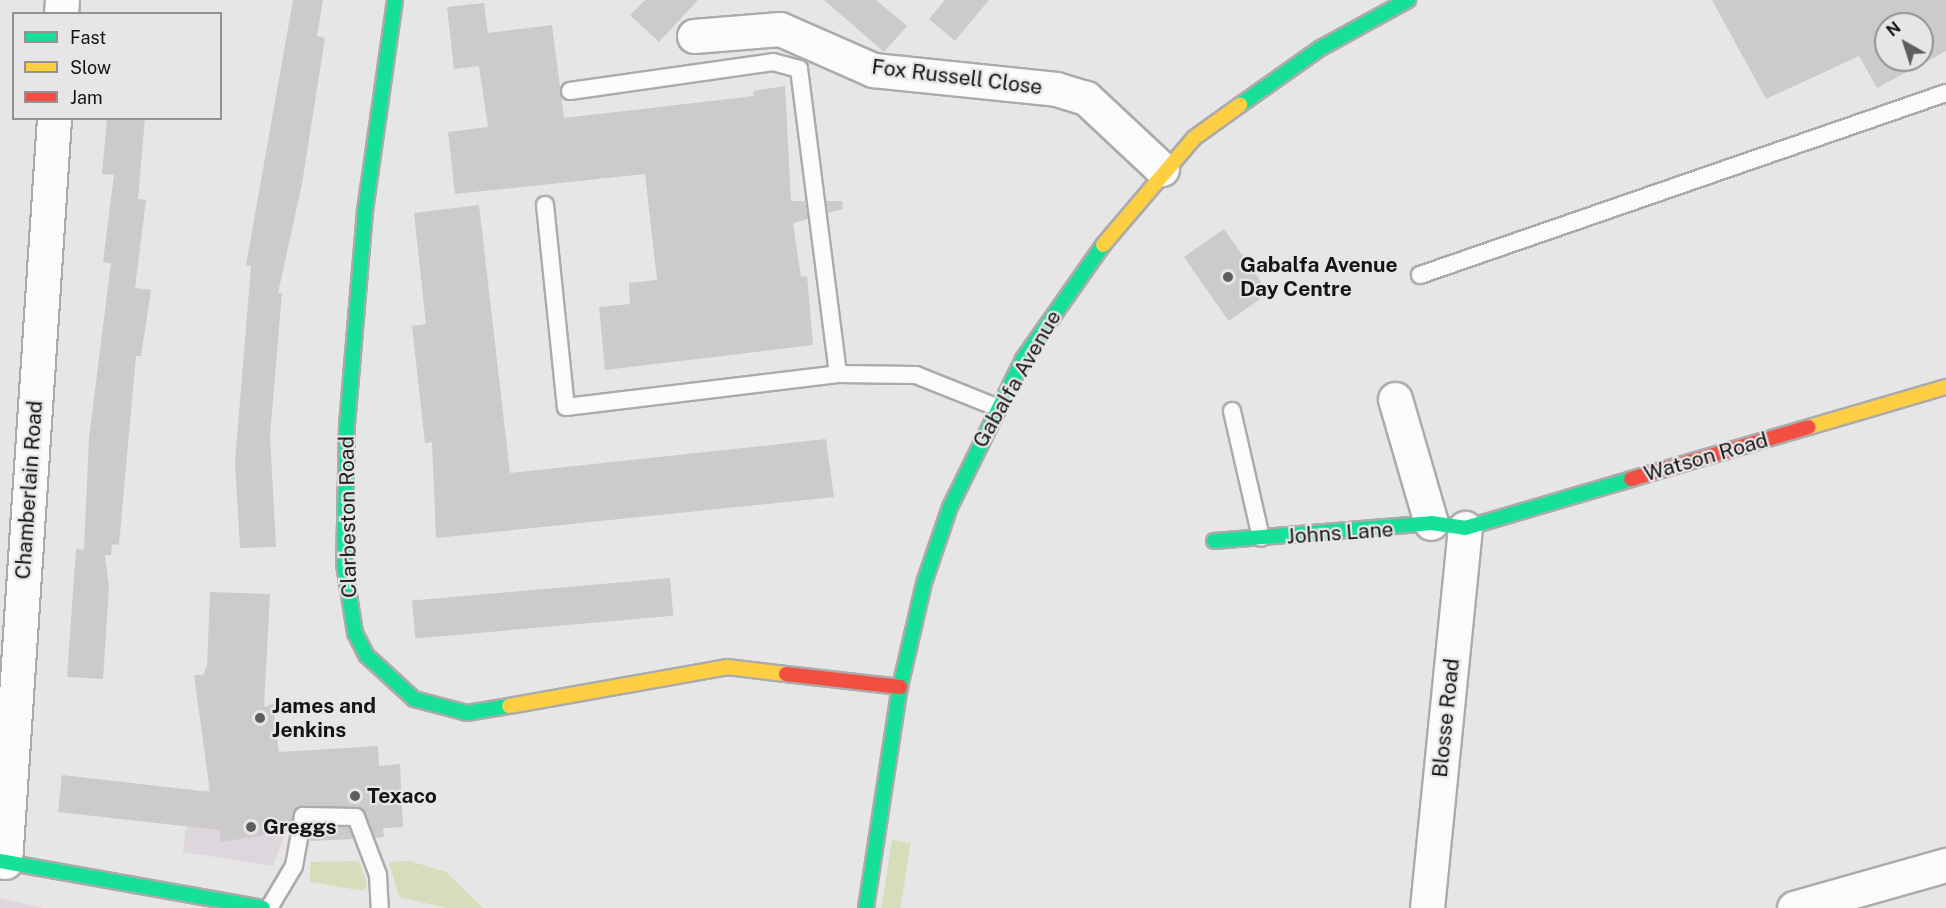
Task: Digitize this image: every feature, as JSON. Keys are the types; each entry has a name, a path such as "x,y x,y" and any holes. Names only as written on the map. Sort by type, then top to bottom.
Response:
{"street":[{"name":"Clarbeston Road","path":"395,0 365,211 347,426 344,564 353,623 366,655 414,699 467,713 727,667 900,687"},
{"name":"Gabalfa Avenue","path":"866,908 900,687 950,507 996,407 1065,295 1162,170 1247,96 1408,0"},
{"name":"Fox Russell Close","path":"694,36 780,29 873,70 1056,89 1086,98 1162,170"},
{"name":"Chamberlain Road","path":"2,862 54,120"},
{"name":"Watson Road","path":"1465,528 1946,387"},
{"path":"1395,399 1431,523"},
{"name":"Johns Lane","path":"1214,541 1431,523 1465,528"},
{"name":"Blosse Road","path":"1427,908 1465,528"},
{"path":"2,862 263,908"},
{"path":"1794,908 1946,865"}],"lane":[{"path":"570,91 773,62 799,69 838,374"},
{"path":"1420,275 1946,93"},
{"path":"545,205 566,407 838,374 916,375 996,407"},
{"path":"1232,411 1261,538"},
{"path":"268,908 294,866 303,816 356,817 378,875 380,908"}],"shaded area":[{"path":"216,787 286,831 273,866 183,852 190,795"},
{"path":"0,898 43,908 0,908"}],"green space":[{"path":"892,840 911,843 900,908 881,908"},
{"path":"359,861 367,883 364,891 310,882 310,862"},
{"path":"410,861 446,872 483,908 447,908 399,897 389,862"}],"building":[{"path":"293,0 323,0 317,36 325,38 302,184 278,293 282,293 270,436 276,547 240,548 235,462 251,266 246,265"},
{"path":"645,0 698,0 659,42 630,15"},
{"path":"824,0 876,0 907,26 884,52"},
{"path":"945,0 989,0 955,41 929,19"},
{"path":"1712,0 1946,0 1946,51 1934,57 1934,12 1874,12 1874,72 1907,72 1877,88 1859,56 1766,99"},
{"path":"484,3 488,33 552,25 564,118 754,96 753,91 785,86 791,201 805,201 808,219 793,223 801,277 807,276 813,345 605,370 599,307 630,304 629,283 657,280 645,174 455,194 448,132 488,127 479,66 454,69 447,7"},
{"path":"107,120 145,120 138,199 146,200 135,288 151,290 141,356 136,356 119,545 112,544 111,555 105,555 109,587 103,679 67,677 76,549 84,550 89,438 111,263 103,262 114,175 102,174"},
{"path":"826,201 842,201 843,209 828,213"},
{"path":"479,205 510,473 826,439 834,497 436,538 432,442 425,443 412,326 426,324 414,213"},
{"name":"Gabalfa Avenue Day Centre","path":"1224,229 1269,293 1229,321 1184,257"},
{"path":"670,578 673,616 415,638 412,601"},
{"path":"210,592 270,594 264,707 273,704 279,752 378,746 379,766 400,764 403,827 383,828 384,837 375,838 361,808 303,806 294,810 290,831 221,842 219,830 58,812 62,775 210,792 194,675 203,675 207,665"},
{"path":"312,827 349,827 353,839 310,841"}],"traffic: fast":[{"path":"395,0 365,211 347,426 344,564 355,633 366,655 414,699 467,713 509,706"},
{"path":"1240,105 1319,49 1408,0"},
{"path":"866,908 900,687 924,583 950,507 1023,359 1103,245"},
{"path":"1214,541 1431,523 1465,528 1631,479"},
{"path":"0,861 263,908"}],"traffic: slow":[{"path":"1103,245 1194,138 1240,105"},
{"path":"1809,427 1946,387"},
{"path":"509,706 727,667 786,674"}],"traffic: jam":[{"path":"1631,479 1809,427"},
{"path":"786,674 900,687"}],"place":[{"name":"Gabalfa Avenue Day Centre","path":"1228,277"},
{"name":"James and Jenkins","path":"260,718"},
{"name":"Texaco","path":"355,796"},
{"name":"Greggs","path":"251,827"}]}
